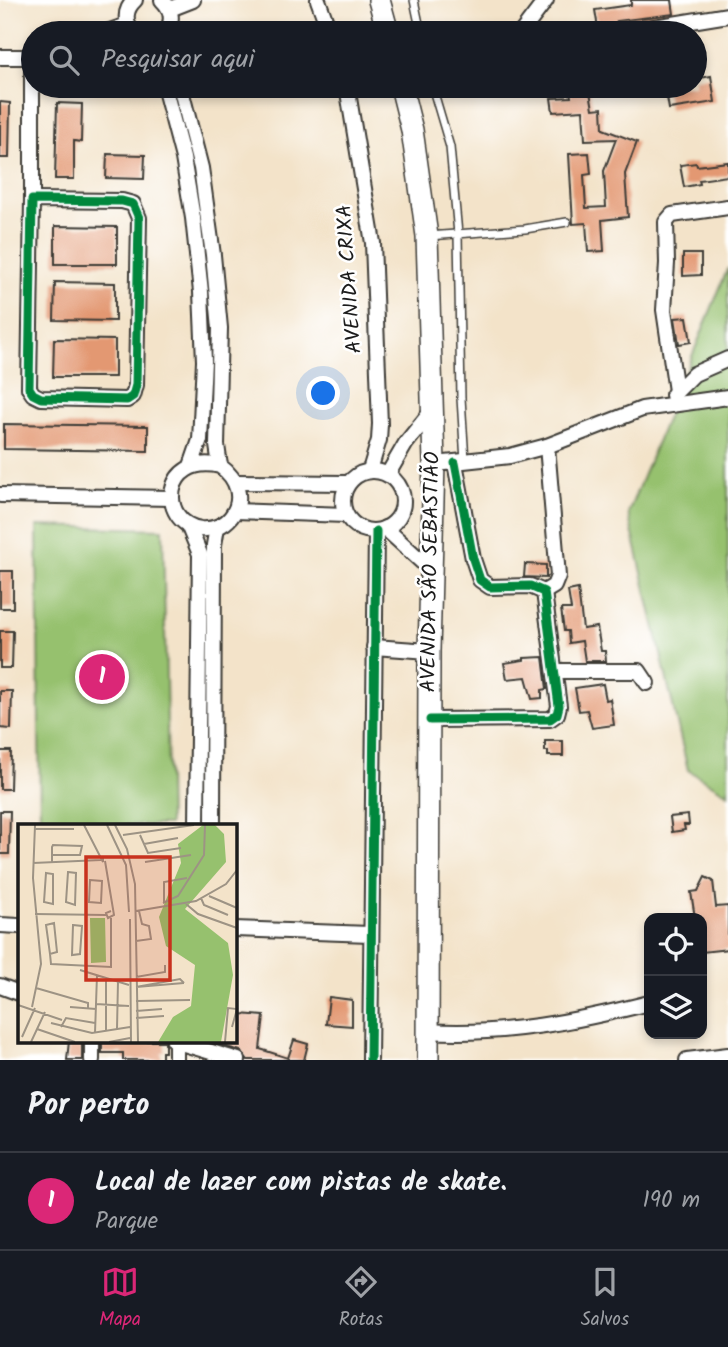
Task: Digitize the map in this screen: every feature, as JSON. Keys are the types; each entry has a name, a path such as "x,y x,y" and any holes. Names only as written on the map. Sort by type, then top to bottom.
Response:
{"main road":[{"path":"379,0 385,21"},
{"name":"AVENIDA SÃO SEBASTIÃO","path":"404,98 412,130 427,236 431,412 451,463 431,570 428,1060"}],"street":[{"path":"166,4 192,0"},
{"path":"318,0 326,21"},
{"path":"530,21 546,0"},
{"path":"129,21 127,10 132,1"},
{"path":"691,21 728,15"},
{"path":"0,57 21,58"},
{"path":"32,200 122,201 133,204 139,218 136,385 133,396 127,400 41,398 29,388 33,98"},
{"path":"167,98 183,158 201,292 204,361 200,440 191,466"},
{"path":"183,98 201,168 213,255 220,328 217,445 220,466"},
{"name":"AVENIDA CRIXA","path":"349,98 373,243 380,424 379,440 370,470"},
{"path":"676,391 664,310 666,222 672,215 728,207"},
{"path":"662,405 694,374 728,359"},
{"path":"544,592 530,586 490,587 480,580 451,463 510,456 547,446 626,414 662,405 728,397"},
{"path":"388,474 406,443 431,412"},
{"path":"544,592 554,586 558,576 547,446"},
{"path":"205,463 220,466 236,482 239,496 235,511 228,521 217,527 197,529 188,525 176,513 172,498 174,485 181,474 191,466 205,463"},
{"path":"370,470 388,474 396,480 403,498 399,516 381,530 364,530 353,524 346,515 342,499 347,483 358,474 370,470"},
{"path":"236,482 347,483"},
{"path":"0,495 172,498"},
{"path":"235,511 346,515"},
{"path":"188,525 200,554 197,824"},
{"path":"213,824 214,545 217,527"},
{"path":"381,530 431,570"},
{"path":"370,1060 374,647 381,530"},
{"path":"430,720 550,719 557,714 559,706 544,592"},
{"path":"374,647 429,651"},
{"path":"555,671 639,671 645,676 647,683"},
{"path":"0,925 18,926"},
{"path":"236,929 370,934"},
{"path":"0,986 18,993"},
{"path":"428,1031 494,1031 589,1018 644,1004"},
{"path":"92,1042 92,1060"},
{"path":"175,1042 176,1060"},
{"path":"178,1042 238,1060"},
{"path":"687,1060 728,1055"}],"lane":[{"path":"414,0 418,21"},
{"path":"436,98 450,147 458,234 461,398 451,463"},
{"path":"427,236 526,229 567,222"}],"green space":[{"path":"728,268 728,794 688,770 628,513"},
{"path":"37,526 163,529 169,824 40,824"}],"building":[{"path":"631,0 672,0 674,14 597,21 595,10 631,5"},
{"path":"711,76 715,102 669,109 667,98 707,98 707,77"},
{"path":"551,98 591,98 593,109 602,108 603,129 637,142 625,174 628,217 602,220 604,251 588,252 586,223 573,224 569,154 589,153 591,174 584,175 586,208 606,207 604,171 616,139 585,140 583,110 553,112"},
{"path":"0,102 10,103 9,158 0,158"},
{"path":"57,103 82,104 81,142 74,141 74,179 55,179"},
{"path":"107,154 145,155 144,179 106,178"},
{"path":"728,162 728,176 699,180 700,184 684,187 680,165"},
{"path":"55,226 117,227 117,264 55,264"},
{"path":"683,254 701,254 701,275 683,276"},
{"path":"55,282 115,283 115,321 54,320"},
{"path":"687,317 691,342 679,344 675,318"},
{"path":"54,339 115,340 115,377 53,377"},
{"path":"4,424 148,426 148,451 4,449"},
{"path":"525,564 546,565 546,578 524,577"},
{"path":"0,571 13,571 13,608 0,608"},
{"path":"578,589 583,629 597,627 601,651 605,651 606,661 585,661 582,641 569,643 568,631 564,631 561,609 571,609 568,591"},
{"path":"0,631 13,631 12,668 0,668"},
{"path":"543,657 547,689 542,690 542,698 532,699 526,677 507,679 504,663"},
{"path":"603,684 606,700 610,699 614,725 592,728 587,710 579,711 575,688"},
{"path":"0,691 12,691 11,729 0,728"},
{"path":"545,741 563,741 563,756 548,756"},
{"path":"0,751 11,751 10,789 0,789"},
{"path":"0,811 10,811 9,854 0,854"},
{"path":"688,815 689,825 684,825 685,830 672,832 670,817"},
{"path":"705,877 713,881 716,907 728,906 728,949 707,951 707,913 694,913 691,892 698,891"},
{"path":"329,997 352,1000 352,1026 326,1024"},
{"path":"236,1015 264,1016 260,1049 288,1058 294,1040 308,1044 304,1060 248,1060 241,1051 210,1042 236,1042"},
{"path":"69,1042 82,1042 82,1060 67,1060"},
{"path":"102,1042 165,1042 162,1060 123,1060 123,1053 102,1053"}],"cycle path":[{"path":"32,200 122,201 133,204 139,218 136,385 133,396 127,400 41,398 29,388 32,200"},
{"path":"430,720 550,719 557,714 559,706 544,592 530,586 490,587 480,580 473,559 455,463"},
{"path":"370,1060 376,531"}],"place":[{"name":"Local de lazer com pistas de skate.","path":"102,677"}]}
